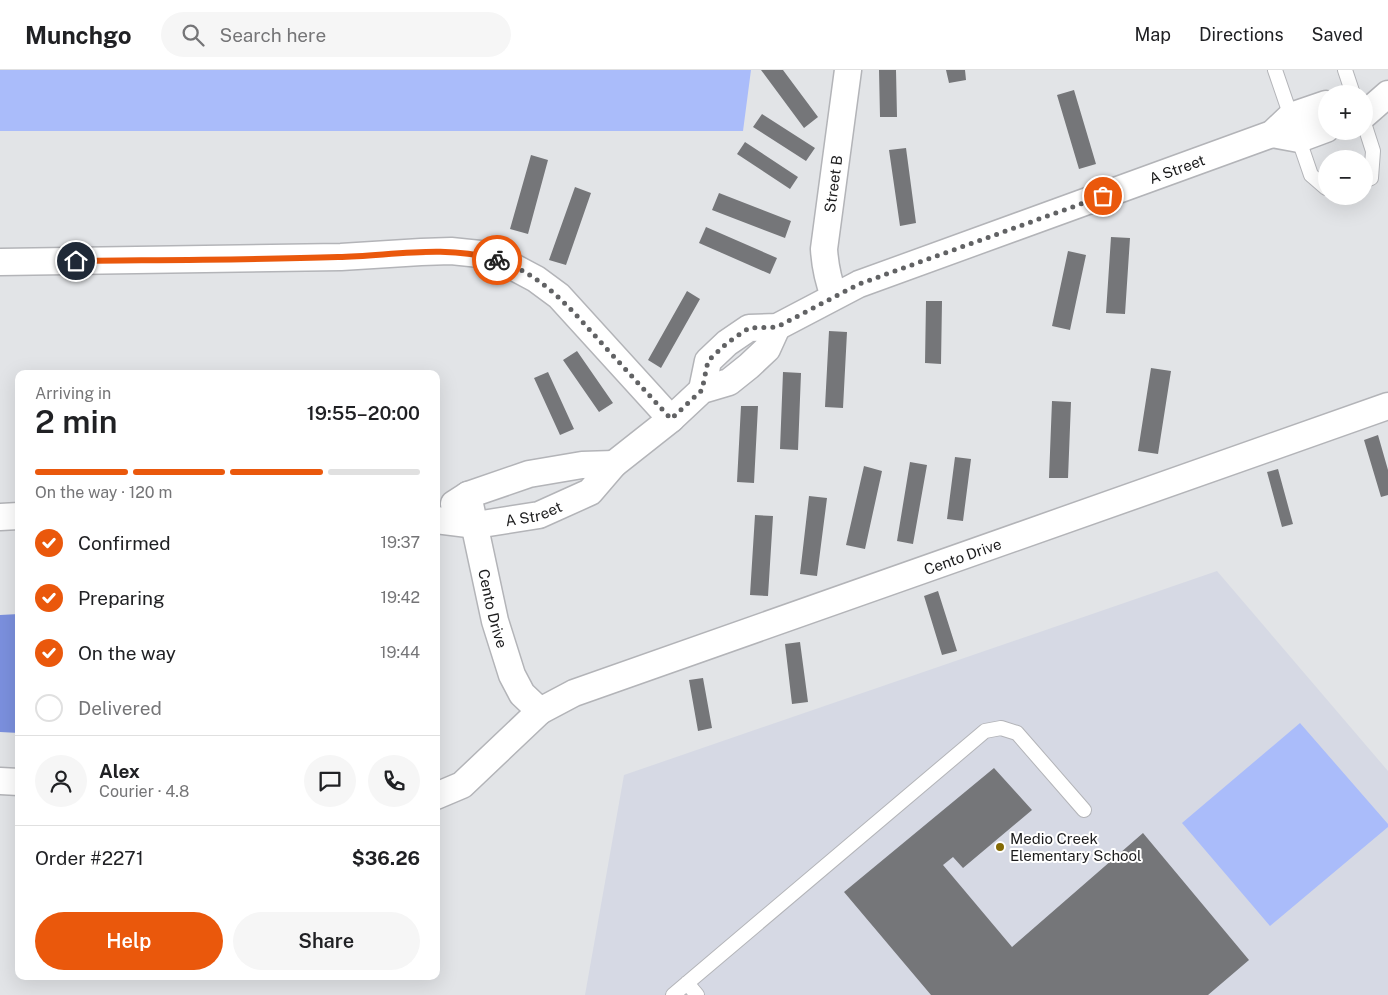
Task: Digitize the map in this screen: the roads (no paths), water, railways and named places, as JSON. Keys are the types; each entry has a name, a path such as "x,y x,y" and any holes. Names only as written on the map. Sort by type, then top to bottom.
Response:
{"street":[{"name":"Street B","path":"834,296 824,264 824,249 848,70"},
{"path":"1373,94 1388,93"},
{"path":"1373,107 1388,93"},
{"name":"A Street","path":"440,520 476,525 539,515 590,492 614,464 671,419 702,390 729,382 750,366 767,349 777,327 834,296 859,284 1272,134 1295,128 1318,110"},
{"path":"1295,128 1318,129"},
{"path":"0,262 340,257 451,251 480,254 504,262 536,279 559,296 671,419"},
{"name":"Cento Drive","path":"440,794 462,785 540,711 574,693 1388,406"},
{"path":"440,512 468,495 529,474 582,465 614,464"},
{"name":"Cento Drive","path":"468,495 476,525 495,621 512,675 522,694 540,711"},
{"path":"0,516 15,516"},
{"path":"0,781 15,782"}],"lane":[{"path":"1275,70 1311,176 1318,182"},
{"path":"1345,70 1350,85"},
{"path":"673,995 985,731 1001,728 1017,733 1084,810"},
{"path":"687,983 697,995"}],"place":[{"name":"Medio Creek Elementary School","path":"1000,847"}]}
